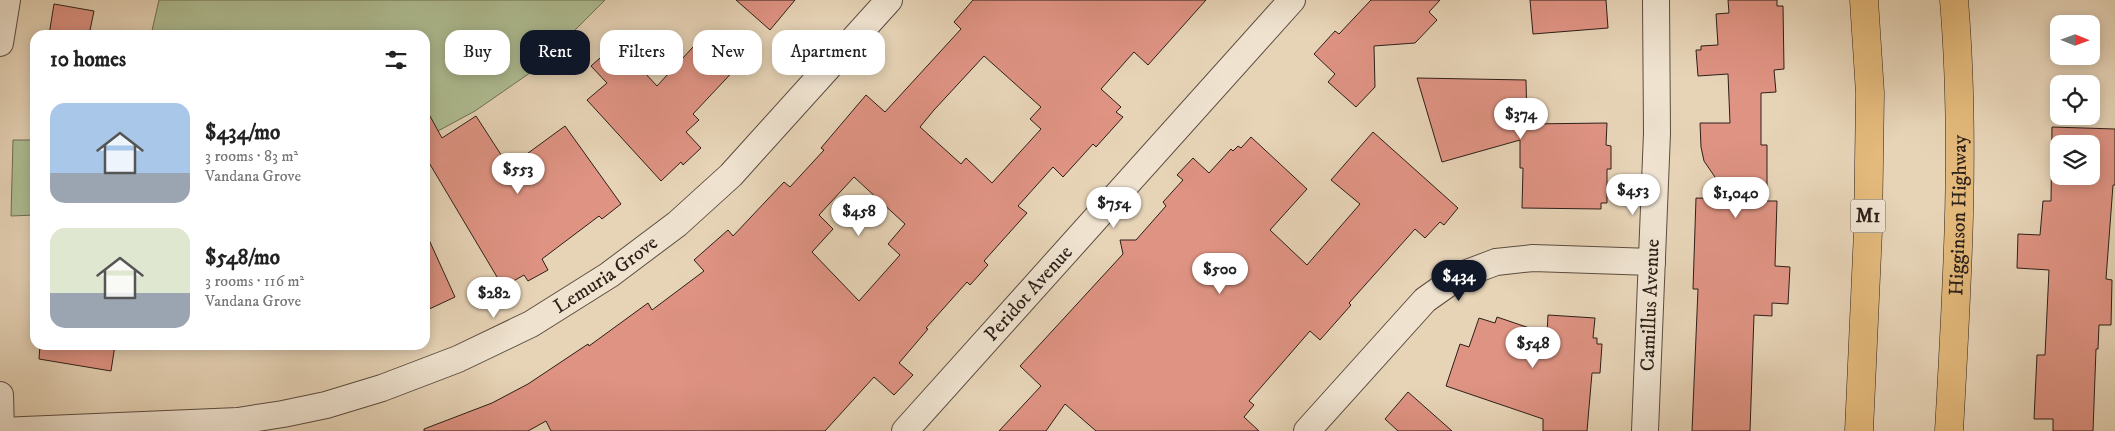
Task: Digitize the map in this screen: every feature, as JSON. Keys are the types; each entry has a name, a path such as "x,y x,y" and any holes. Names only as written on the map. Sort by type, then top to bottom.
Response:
{"highway":[{"name":"M1","path":"1859,431 1869,202 1870,93 1864,0"},
{"name":"Higginson Highway","path":"1949,431 1956,305 1960,137 1954,0"}],"street":[{"path":"0,43 7,0"},
{"name":"Lemuria Grove","path":"1,431 238,421 283,414 382,388 458,359 531,324 609,275 691,212 731,175 889,0"},
{"name":"Peridot Avenue","path":"906,431 1292,0"},
{"name":"Camillus Avenue","path":"1645,431 1657,133 1656,0"},
{"path":"1307,431 1425,300 1459,276 1496,262 1534,258 1652,262"},
{"path":"0,395 1,431"}],"green space":[{"path":"159,0 605,0 575,30 520,30 520,75 527,75 475,111 430,135 430,30 152,30"},
{"path":"13,140 30,140 30,215 11,216"}],"building":[{"path":"736,0 795,0 770,30"},
{"path":"973,0 1206,0 1148,65 1134,52 1101,89 1121,107 1116,112 1123,117 1096,147 1093,144 1063,177 1053,167 1018,206 1027,213 984,261 988,265 970,285 967,282 926,328 928,329 899,363 913,375 894,395 874,377 825,431 551,431 546,421 528,431 424,431 424,429 492,403 528,384 588,344 589,346 648,303 652,310 704,271 694,260 728,230 733,236 784,182 790,187 824,150 821,148 866,95 885,112 961,29 954,22","holes":["984,56 1041,107 1030,119 1041,129 992,183 966,158 961,164 920,127","854,177 905,224 888,244 900,255 859,301 812,252 833,229 819,215"]},
{"path":"1371,0 1440,0 1429,12 1437,20 1415,43 1374,46 1375,87 1356,107 1328,82 1335,74 1314,54 1335,31 1339,34"},
{"path":"1530,0 1606,0 1608,28 1533,34"},
{"path":"1728,0 1777,0 1777,6 1783,6 1784,69 1774,70 1776,92 1761,93 1761,145 1767,145 1767,201 1777,201 1775,266 1790,267 1788,304 1772,303 1772,316 1754,315 1750,431 1692,431 1698,289 1693,289 1696,198 1730,199 1704,161 1701,147 1700,123 1730,123 1728,74 1698,76 1696,50 1701,50 1701,46 1718,45 1716,14 1729,13"},
{"path":"54,4 94,11 90,30 50,30"},
{"path":"693,47 693,75 730,75 693,114 699,120 686,132 701,148 683,165 681,162 661,181 587,100 607,83 591,66 600,58 600,75 647,75 657,86 667,75 683,75 683,58"},
{"path":"1417,78 1526,80 1527,124 1607,123 1606,145 1611,146 1611,169 1607,169 1607,203 1601,203 1601,209 1522,208 1523,168 1520,168 1520,140 1442,162"},
{"path":"430,116 442,138 476,116 509,167 565,126 621,204 602,219 599,216 542,259 548,270 528,281 524,275 503,287 430,164"},
{"path":"2052,127 2115,129 2115,185 2113,185 2106,279 2112,280 2111,325 2099,325 2098,349 2096,349 2093,431 2053,431 2053,419 2034,419 2037,355 2045,355 2049,270 2017,268 2018,234 2040,235 2043,201 2051,201 2051,185 2100,185 2100,135 2052,135"},
{"path":"1373,132 1458,208 1444,225 1440,222 1425,238 1415,229 1349,303 1351,305 1320,340 1310,331 1249,401 1254,405 1244,417 1259,431 1096,431 1065,404 1046,431 999,431 1041,386 1020,366 1123,254 1120,240 1136,240 1166,206 1163,202 1183,180 1177,175 1193,158 1209,173 1231,149 1233,151 1238,146 1241,148 1251,137 1307,189 1270,230 1307,265 1360,204 1331,180"},
{"path":"430,242 455,297 430,309"},
{"path":"1548,315 1595,318 1593,338 1597,338 1597,344 1602,344 1600,373 1592,373 1587,431 1543,431 1543,419 1446,386 1460,344 1469,347 1479,318 1495,323 1497,317 1547,334"},
{"path":"40,350 114,350 111,371 39,359"},
{"path":"1408,392 1452,431 1398,431 1385,419"}]}
